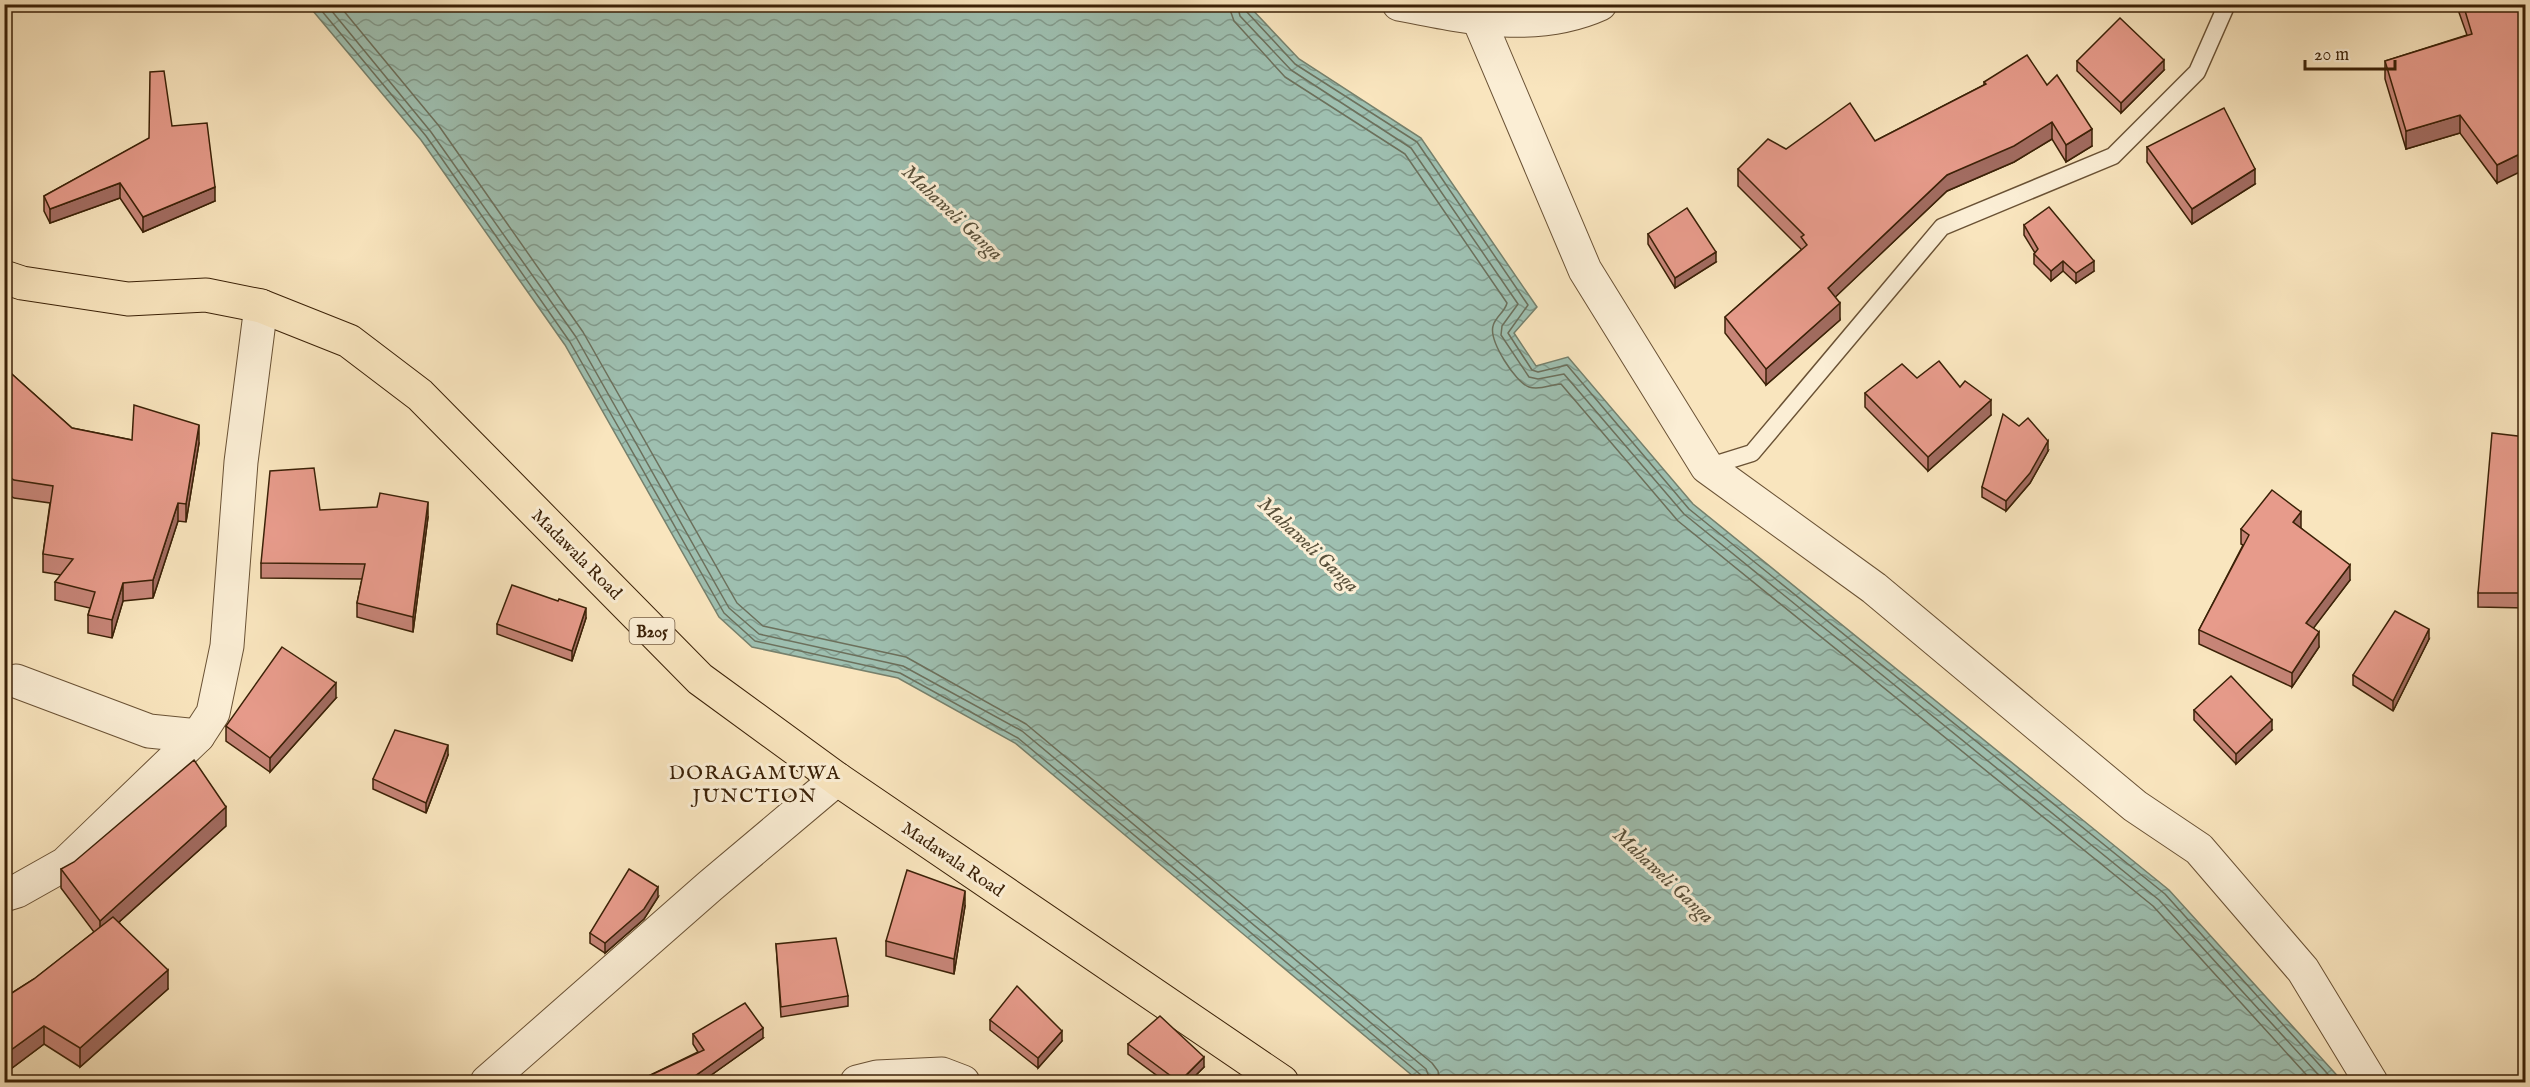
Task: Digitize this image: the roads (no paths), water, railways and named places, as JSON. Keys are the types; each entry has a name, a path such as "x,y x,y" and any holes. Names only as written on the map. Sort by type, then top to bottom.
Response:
{"main road":[{"name":"Madawala Road","path":"4,277 22,283 128,299 206,295 261,306 350,341 420,395 700,680 837,779 1282,1083"}],"street":[{"path":"1399,4 1479,20 1542,20 1600,4"},
{"path":"1479,20 1585,270 1707,467 1874,588 2135,806 2199,849 2303,970 2371,1083"},
{"path":"4,895 17,891 65,864 198,736 213,713 227,646 241,462 261,306"},
{"path":"16,681 148,731 198,736"},
{"path":"487,1083 710,885 837,779"},
{"path":"857,1083 877,1077 942,1074 963,1083"}],"lane":[{"path":"1707,467 1752,453 1942,227 2113,156 2197,72 2227,4"}],"water":[{"name":"Mahaweli Ganga","path":"308,5 1248,5 1299,59 1421,138 1537,307 1514,333 1536,366 1568,357 1693,504 2169,890 2343,1082 1420,1082 1015,743 898,678 752,647 719,617 565,345 421,140"}],"district":[{"name":"DORAGAMUWA JUNCTION","path":"755,784"}]}
